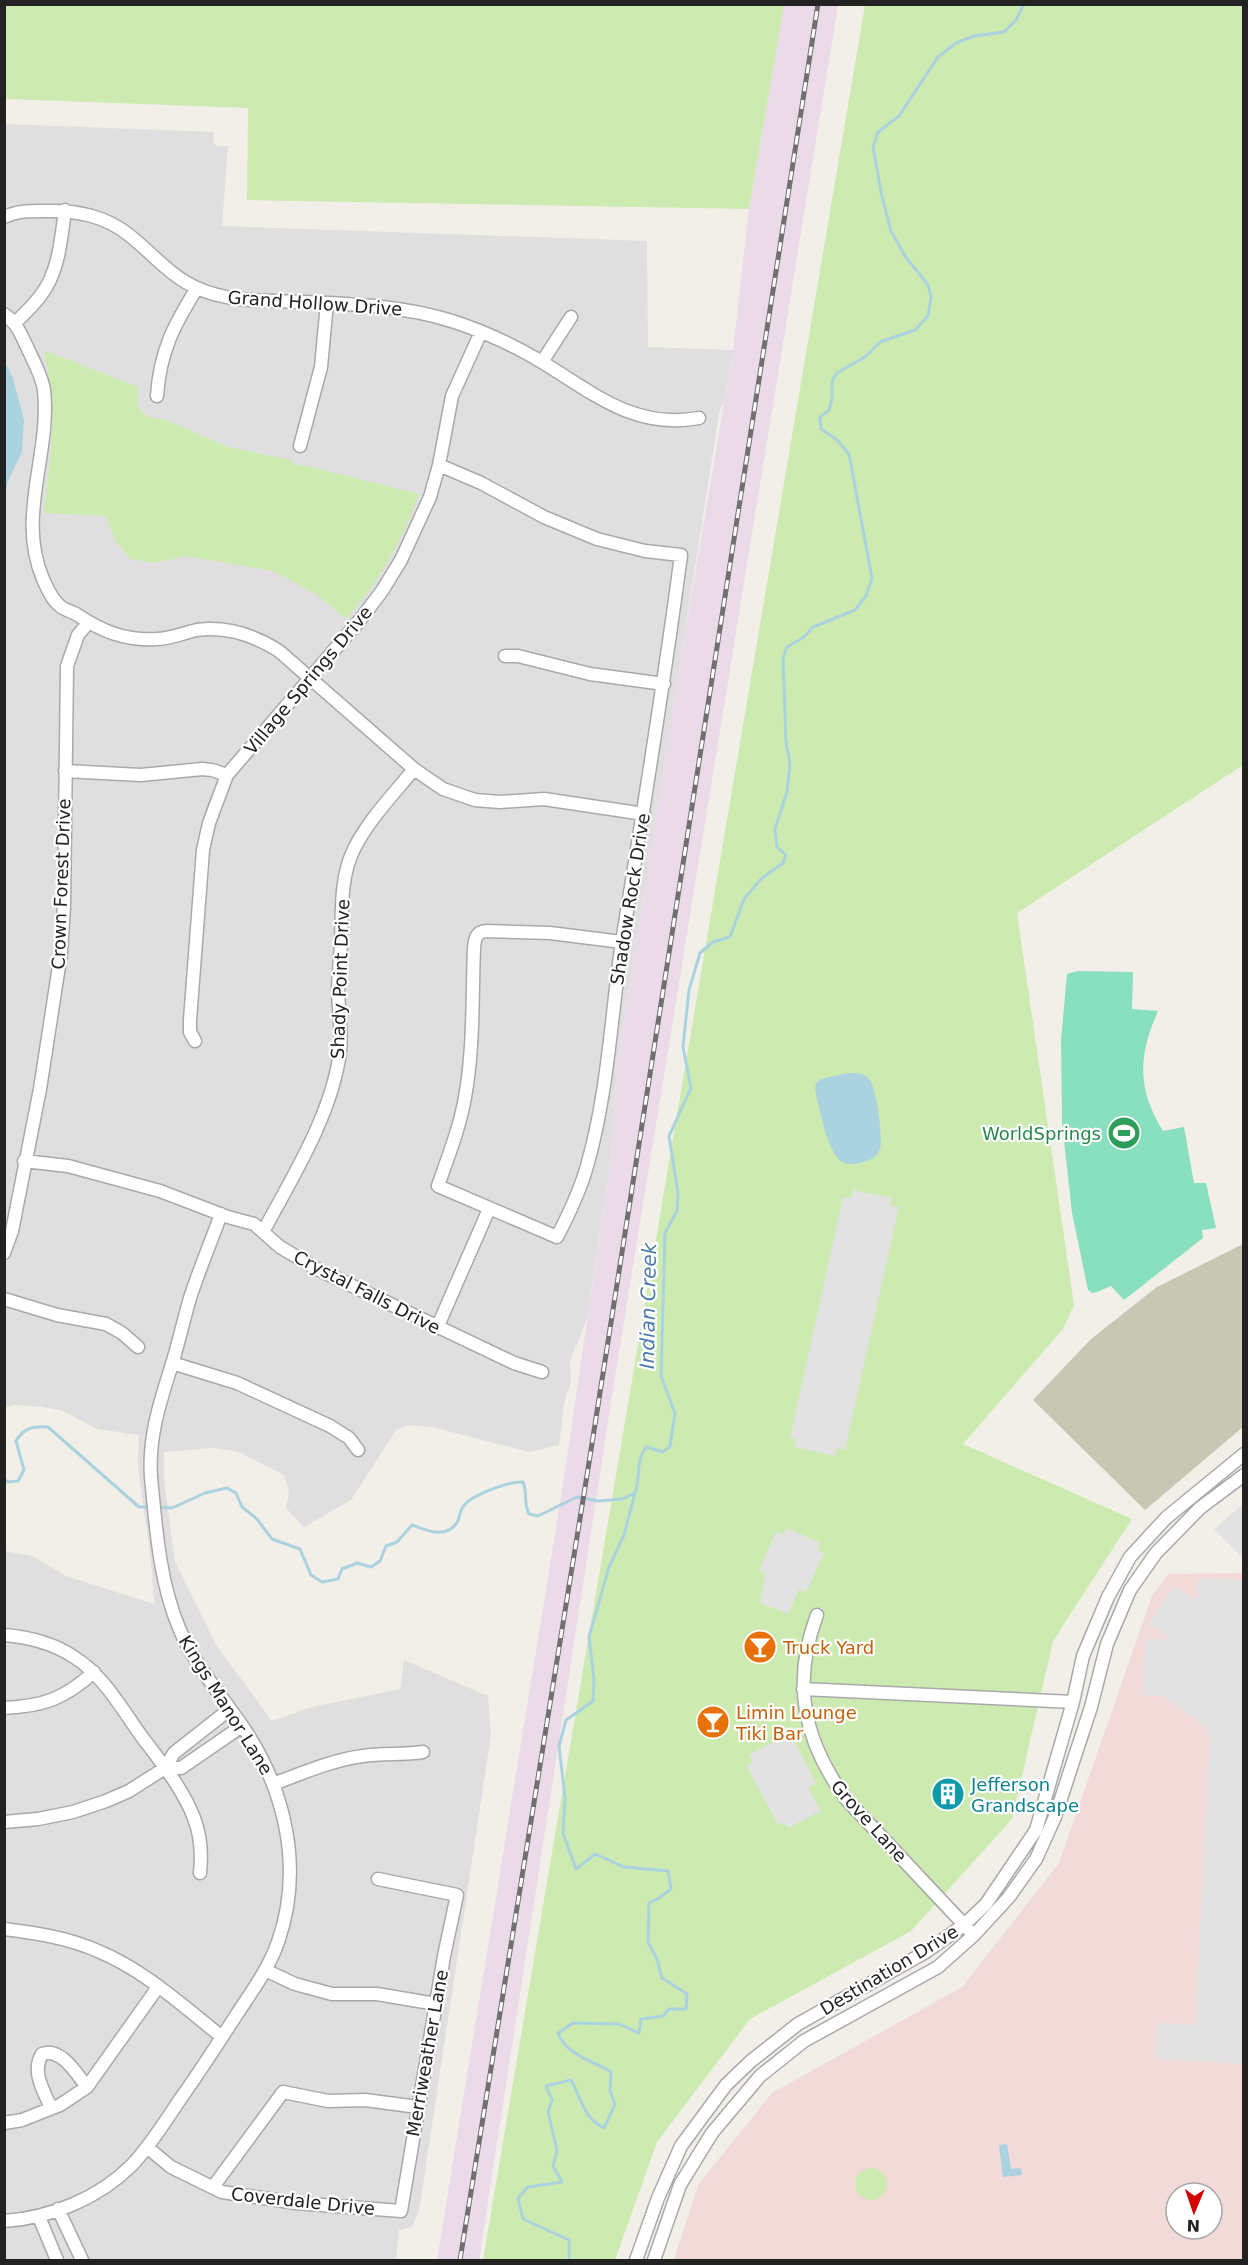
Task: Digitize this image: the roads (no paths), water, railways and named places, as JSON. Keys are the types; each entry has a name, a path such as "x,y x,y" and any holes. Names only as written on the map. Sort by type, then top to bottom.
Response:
{"street":[{"name":"Grand Hollow Drive","path":"4,217 20,211 65,210 99,218 119,228 166,269 197,288 231,299 367,304 414,310 481,332 542,362 611,406 664,421 680,422 699,418"},
{"path":"15,323 43,294 49,282 60,252 65,210"},
{"path":"157,396 158,372 166,345 174,325 197,288"},
{"path":"300,446 321,368 327,303"},
{"path":"4,314 15,323 44,388 43,443 33,510 34,555 48,591 60,606 116,636 158,639 209,630 240,632 265,642 279,651 414,769 442,789 475,800 500,802 544,799 644,814"},
{"path":"542,362 571,317"},
{"name":"Village Springs Drive","path":"195,1041 190,1032 190,1020 201,866 209,823 227,775 360,620 382,591 401,560 430,497 440,465 452,396 481,332"},
{"name":"Shadow Rock Drive","path":"440,465 481,483 534,512 589,536 621,546 681,555 664,684 622,942 605,1074 593,1143 576,1200 557,1237 489,1209"},
{"name":"Crown Forest Drive","path":"4,1253 12,1231 40,1089 61,953 64,906 67,666 78,635 88,623"},
{"path":"505,656 518,656 591,674 664,684"},
{"path":"65,771 141,775 202,769 227,775"},
{"name":"Shady Point Drive","path":"264,1230 311,1139 329,1098 337,1069 340,1050 338,983 342,907 344,883 351,858 357,843 373,820 414,769"},
{"path":"436,1328 489,1209 438,1186 465,1099 471,1048 476,936 480,932 550,933 622,942"},
{"name":"Crystal Falls Drive","path":"24,1161 68,1166 178,1197 254,1224 264,1230 280,1247 301,1260 436,1328 519,1365 542,1371"},
{"name":"Kings Manor Lane","path":"4,2221 39,2217 82,2201 131,2166 147,2147 222,2037 265,1970 278,1942 287,1900 288,1879 287,1832 283,1812 261,1755 199,1666 179,1630 160,1562 151,1472 152,1442 158,1404 190,1298 221,1214"},
{"path":"4,1299 57,1315 106,1324 122,1333 138,1347"},
{"path":"172,1363 237,1383 330,1426 349,1438 358,1450"},
{"name":"Destination Drive","path":"636,2260 658,2199 681,2146 726,2085 751,2061 798,2024 924,1953 964,1925 986,1904 1036,1830 1073,1702 1083,1656 1108,1597 1130,1557 1166,1518 1244,1454"},
{"name":"Destination Drive","path":"654,2260 680,2185 712,2133 760,2076 804,2041 938,1967 974,1935 1009,1898 1036,1859 1055,1817 1091,1707 1107,1644 1130,1590 1156,1553 1200,1508 1244,1475"},
{"name":"Grove Lane","path":"817,1615 808,1640 804,1689 807,1723 829,1776 846,1799 974,1935"},
{"path":"4,1635 28,1638 53,1645 75,1657 94,1672 165,1768 195,1820 201,1846 201,1873"},
{"path":"4,1708 31,1707 55,1700 75,1689 94,1672"},
{"path":"804,1689 1073,1702"},
{"path":"4,1822 49,1817 96,1805 129,1791 165,1768 174,1753 230,1709"},
{"path":"165,1768 181,1768 242,1726"},
{"path":"273,1784 326,1764 364,1756 423,1752"},
{"name":"Merriweather Lane","path":"378,1879 457,1895 401,2211"},
{"path":"4,1929 64,1939 99,1951 158,1987 222,2037"},
{"path":"265,1970 295,1984 332,1994 377,1994 436,2004"},
{"path":"4,2123 22,2120 51,2108 87,2087 158,1987"},
{"path":"51,2108 37,2071 37,2064 42,2054 48,2052 55,2054 71,2065 87,2087"},
{"path":"751,2061 760,2076"},
{"path":"213,2187 283,2092 328,2101 365,2100 418,2107"},
{"name":"Coverdale Drive","path":"147,2147 171,2167 222,2192 296,2203 401,2211"},
{"path":"58,2209 82,2260"},
{"path":"39,2217 57,2260"}],"water":[{"path":"5,362 13,378 24,420 22,452 8,481 5,495"},
{"path":"847,1073 862,1074 869,1079 875,1092 880,1124 879,1152 875,1157 856,1164 844,1163 833,1152 825,1131 815,1090 816,1083 821,1079"},
{"path":"1007,2144 1011,2169 1021,2168 1022,2175 1003,2177 999,2145"}],"waterway":[{"name":"Indian Creek","path":"158,1507 172,1508 205,1493 227,1488 236,1493 242,1507 257,1519 272,1539 300,1549 311,1575 322,1582 338,1579 342,1569 357,1563 371,1567 380,1561 386,1546 397,1542 412,1525 435,1532 451,1529 467,1502 509,1484 523,1482 529,1514 538,1516 577,1497 598,1501 622,1499 635,1493 640,1458 646,1447 663,1452 670,1446 675,1413 661,1376 665,1233 677,1211 678,1193 669,1136 691,1088 683,1047 689,990 700,953 713,942 730,937 744,899 762,878 783,863 786,855 777,847 775,829 787,792 790,763 786,742 783,658 787,647 804,637 813,627 855,610 866,596 872,578 849,454 837,440 821,429 820,417 829,410 832,399 832,381 837,373 865,357 880,342 915,330 928,316 931,297 928,285 905,256 891,231 873,147 878,132 899,116 938,57 956,43 974,36 1004,32 1016,20 1024,4"},
{"name":"Indian Creek","path":"4,1480 18,1481 24,1470 16,1441 22,1433 37,1427 48,1427 139,1507 152,1507"},
{"path":"569,2260 569,2240 523,2219 518,2198 528,2187 562,2182 553,2166 557,2150 548,2112 552,2100 546,2086 571,2080 587,2113 604,2128 615,2104 610,2091 611,2072 567,2047 558,2033 573,2023 619,2024 639,2033 641,2019 663,2016 669,2009 686,2009 687,1994 662,1978 657,1959 648,1942 649,1903 671,1889 668,1871 624,1867 595,1854 576,1869 563,1833 565,1797 559,1746 566,1720 593,1701 594,1680 589,1637 609,1567 624,1535 635,1493"}],"railway":[{"path":"460,2260 588,1469 818,4"}],"place":[{"name":"WorldSprings","path":"1124,1133"},
{"name":"Truck Yard","path":"760,1647"},
{"name":"Limin Lounge Tiki Bar","path":"713,1722"},
{"name":"Jefferson Grandscape","path":"948,1794"}]}
